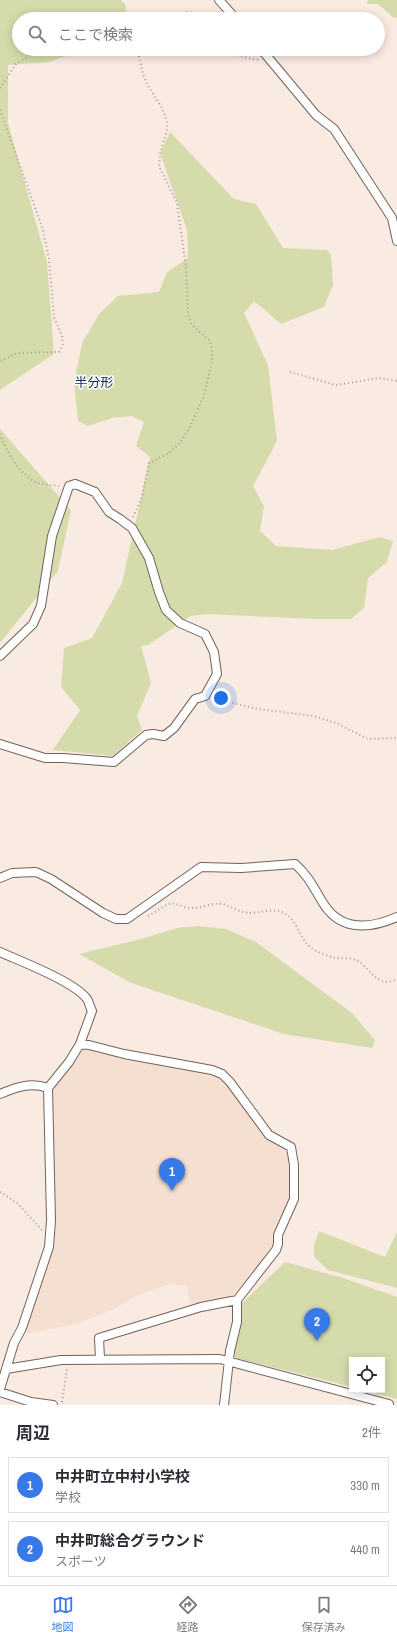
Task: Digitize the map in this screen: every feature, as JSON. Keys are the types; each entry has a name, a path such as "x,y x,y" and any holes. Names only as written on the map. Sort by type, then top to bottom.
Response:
{"street":[{"path":"219,0 230,12"},
{"path":"266,56 316,115 334,129 392,218 397,241"},
{"path":"0,656 33,624 41,606 52,536 69,486 75,484 95,492 109,512 129,526 149,558 166,610 180,623 204,634 214,652 217,674 205,696 195,699 174,728 164,736 153,734 146,735 114,762 44,758 0,744"},
{"path":"0,878 12,873 36,872 51,879 103,913 116,919 127,919 201,867 241,868 295,864 305,872 327,908 340,920 357,927 382,924 397,917"},
{"path":"0,952 42,970 72,987 86,999 92,1011 80,1044 69,1062 48,1088 51,1220 49,1247 22,1328 3,1366 0,1391 31,1402 53,1405"},
{"path":"80,1044 124,1054 212,1070 222,1074 230,1082 269,1135 291,1147 294,1165 294,1199 278,1235 276,1250 237,1300 237,1322 229,1360 224,1405"},
{"path":"0,1094 20,1086 37,1084 48,1088"},
{"path":"100,1359 100,1338 201,1307 237,1300"},
{"path":"3,1366 68,1360 220,1359 229,1360 389,1405"}],"path":[{"path":"0,88 16,64 29,56"},
{"path":"129,526 142,497 149,463 167,454 180,443 191,425 204,395 212,362 210,341 192,325 188,314 186,268 177,203 159,166 160,152 167,131 167,121 162,108 147,84 139,56"},
{"path":"241,56 270,61"},
{"path":"0,110 42,230 49,259 54,317 62,336 63,344 59,352 17,353 0,361"},
{"path":"290,372 336,385 379,378 397,380"},
{"path":"0,434 5,449 18,467 34,481 52,486 69,486"},
{"path":"205,696 258,709 314,716 336,723 368,739 397,738"},
{"path":"144,918 168,904 177,904 190,908 222,904 241,912 249,913 276,910 282,911 296,924 306,943 312,949 334,958 355,959 372,975 380,980 394,981 397,979"},
{"path":"0,1192 17,1203 50,1239"},
{"path":"61,1405 68,1360"}],"shaded area":[{"path":"88,1049 119,1057 204,1072 218,1076 227,1085 267,1139 289,1153 292,1165 291,1199 273,1249 236,1292 226,1299 191,1306 186,1286 170,1284 138,1295 112,1310 76,1324 26,1334 52,1247 54,1233 53,1091 80,1050"}],"green space":[{"path":"0,0 121,0 125,4 127,12 12,12 12,56 66,56 49,62 8,65 8,123 47,262 54,354 0,390"},
{"path":"368,0 397,0 397,18 393,17 378,4 367,4"},
{"path":"170,132 234,199 256,204 283,248 327,250 331,255 333,285 324,307 281,324 254,301 244,313 268,365 277,441 253,486 264,506 260,531 276,546 332,550 380,537 393,541 387,562 368,578 364,608 351,619 316,619 208,614 191,616 148,645 141,646 151,683 137,716 142,730 113,756 53,750 80,710 61,687 64,648 92,638 122,583 150,457 136,446 144,422 132,416 112,418 88,426 78,421 74,382 83,341 100,313 118,296 159,292 167,272 188,258 187,230 160,153"},
{"path":"0,429 71,510 58,571 0,643"},
{"path":"198,926 226,929 256,942 352,1013 375,1040 372,1048 284,1034 131,983 79,954 141,939 177,928"},
{"path":"319,1231 385,1257 397,1232 397,1288 328,1270 314,1257 314,1245"},
{"path":"285,1262 343,1278 397,1297 397,1399 374,1393 385,1393 385,1357 349,1357 349,1386 236,1358 234,1353 240,1329 241,1304"}],"place":[{"name":"中井町立中村小学校","path":"172,1191"},
{"name":"中井町総合グラウンド","path":"317,1341"}],"district":[{"name":"半分形","path":"94,382"}]}
